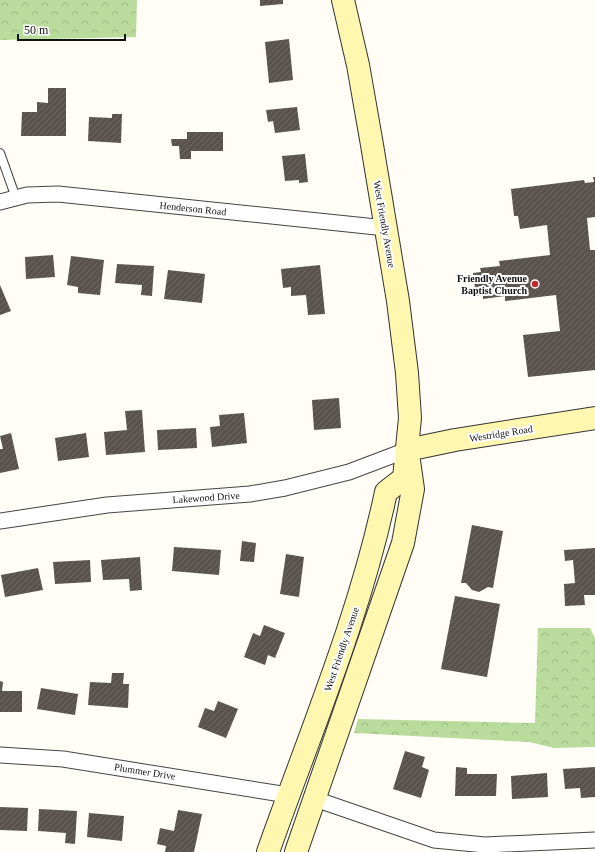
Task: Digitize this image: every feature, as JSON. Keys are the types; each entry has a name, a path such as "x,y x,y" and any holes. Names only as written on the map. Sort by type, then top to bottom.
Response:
{"main road":[{"name":"West Friendly Avenue","path":"268,852 346,637 375,542 386,492 404,478 410,418 407,374 386,228 358,65 343,0"},
{"name":"Westridge Road","path":"407,450 455,440 595,418"},
{"name":"West Friendly Avenue","path":"296,852 404,542 413,489 407,450"}],"street":[{"name":"Henderson Road","path":"0,202 27,195 58,194 386,228"},
{"name":"Lakewood Drive","path":"0,521 107,505 250,494 285,488 349,472 407,450"},
{"name":"Plummer Drive","path":"0,755 63,759 288,794"},
{"path":"315,799 434,840 485,849 595,840"}],"lane":[{"path":"0,153 3,167 16,198"}],"green space":[{"path":"0,0 137,0 136,37 0,40"},
{"path":"538,628 590,628 595,638 595,747 554,748 529,742 354,733 358,719 535,723"}],"building":[{"path":"260,0 283,0 283,4 260,6"},
{"path":"289,39 293,80 269,83 265,42"},
{"path":"48,88 66,88 66,136 21,136 22,112 37,112 37,102 48,103"},
{"path":"297,107 300,130 275,133 273,121 268,122 266,110"},
{"path":"112,114 122,114 121,143 88,141 89,117 112,118"},
{"path":"187,132 223,132 223,151 191,151 191,159 180,159 179,146 172,146 171,139 187,139"},
{"path":"305,154 308,182 299,183 299,180 285,181 282,156"},
{"name":"Friendly Avenue Baptist Church","path":"593,177 595,177 595,217 587,218 590,250 595,250 595,370 528,377 523,335 560,331 556,295 505,301 505,296 483,299 483,295 476,296 473,273 481,272 480,268 500,266 499,261 550,255 547,225 520,229 518,216 514,216 511,189 584,180 585,183 594,182"},
{"path":"53,255 55,277 26,279 25,257"},
{"path":"71,256 104,260 100,295 78,293 78,287 67,285"},
{"path":"117,264 154,266 152,296 141,295 142,285 115,283"},
{"path":"320,265 325,314 308,315 306,295 291,296 291,287 283,288 281,269"},
{"path":"168,270 205,274 202,303 164,299"},
{"path":"0,285 11,311 0,315"},
{"path":"339,398 341,428 314,430 312,400"},
{"path":"142,410 145,452 106,455 104,432 127,430 125,411"},
{"path":"244,413 247,443 212,447 210,427 220,426 219,415"},
{"path":"196,428 197,448 158,450 157,430"},
{"path":"11,433 19,469 0,473 0,449 3,449 0,436"},
{"path":"86,433 89,457 58,461 55,438"},
{"path":"472,525 503,531 493,588 488,587 479,592 472,590 466,583 461,583"},
{"path":"242,541 256,543 254,562 240,561"},
{"path":"174,547 221,550 219,575 172,571"},
{"path":"595,548 595,595 584,595 585,605 565,606 564,584 575,583 573,560 565,561 564,550"},
{"path":"286,554 304,557 299,597 280,594"},
{"path":"140,557 142,590 130,591 129,579 103,580 101,560"},
{"path":"90,560 91,582 55,584 53,562"},
{"path":"38,568 43,590 5,597 1,575"},
{"path":"455,596 500,604 487,677 441,669"},
{"path":"264,625 285,633 275,658 268,655 265,665 244,657 253,633 260,636"},
{"path":"112,673 124,673 123,684 129,684 128,708 88,705 90,682 111,683"},
{"path":"0,681 3,682 2,691 22,691 22,712 0,712"},
{"path":"41,688 78,694 75,715 37,709"},
{"path":"218,701 238,709 226,738 198,727 205,708 214,711"},
{"path":"405,751 425,757 422,767 429,770 421,798 393,789"},
{"path":"456,767 467,768 467,774 497,774 496,796 455,796"},
{"path":"595,767 595,797 581,798 580,788 565,789 563,769"},
{"path":"547,773 548,797 512,799 511,776"},
{"path":"0,807 28,808 27,831 0,830"},
{"path":"39,809 77,811 75,844 65,843 66,833 38,831"},
{"path":"178,810 202,814 194,852 165,852 166,846 157,844 160,828 174,831"},
{"path":"89,813 124,816 122,841 87,837"}],"place":[{"name":"Friendly Avenue Baptist Church","path":"535,284"}]}
